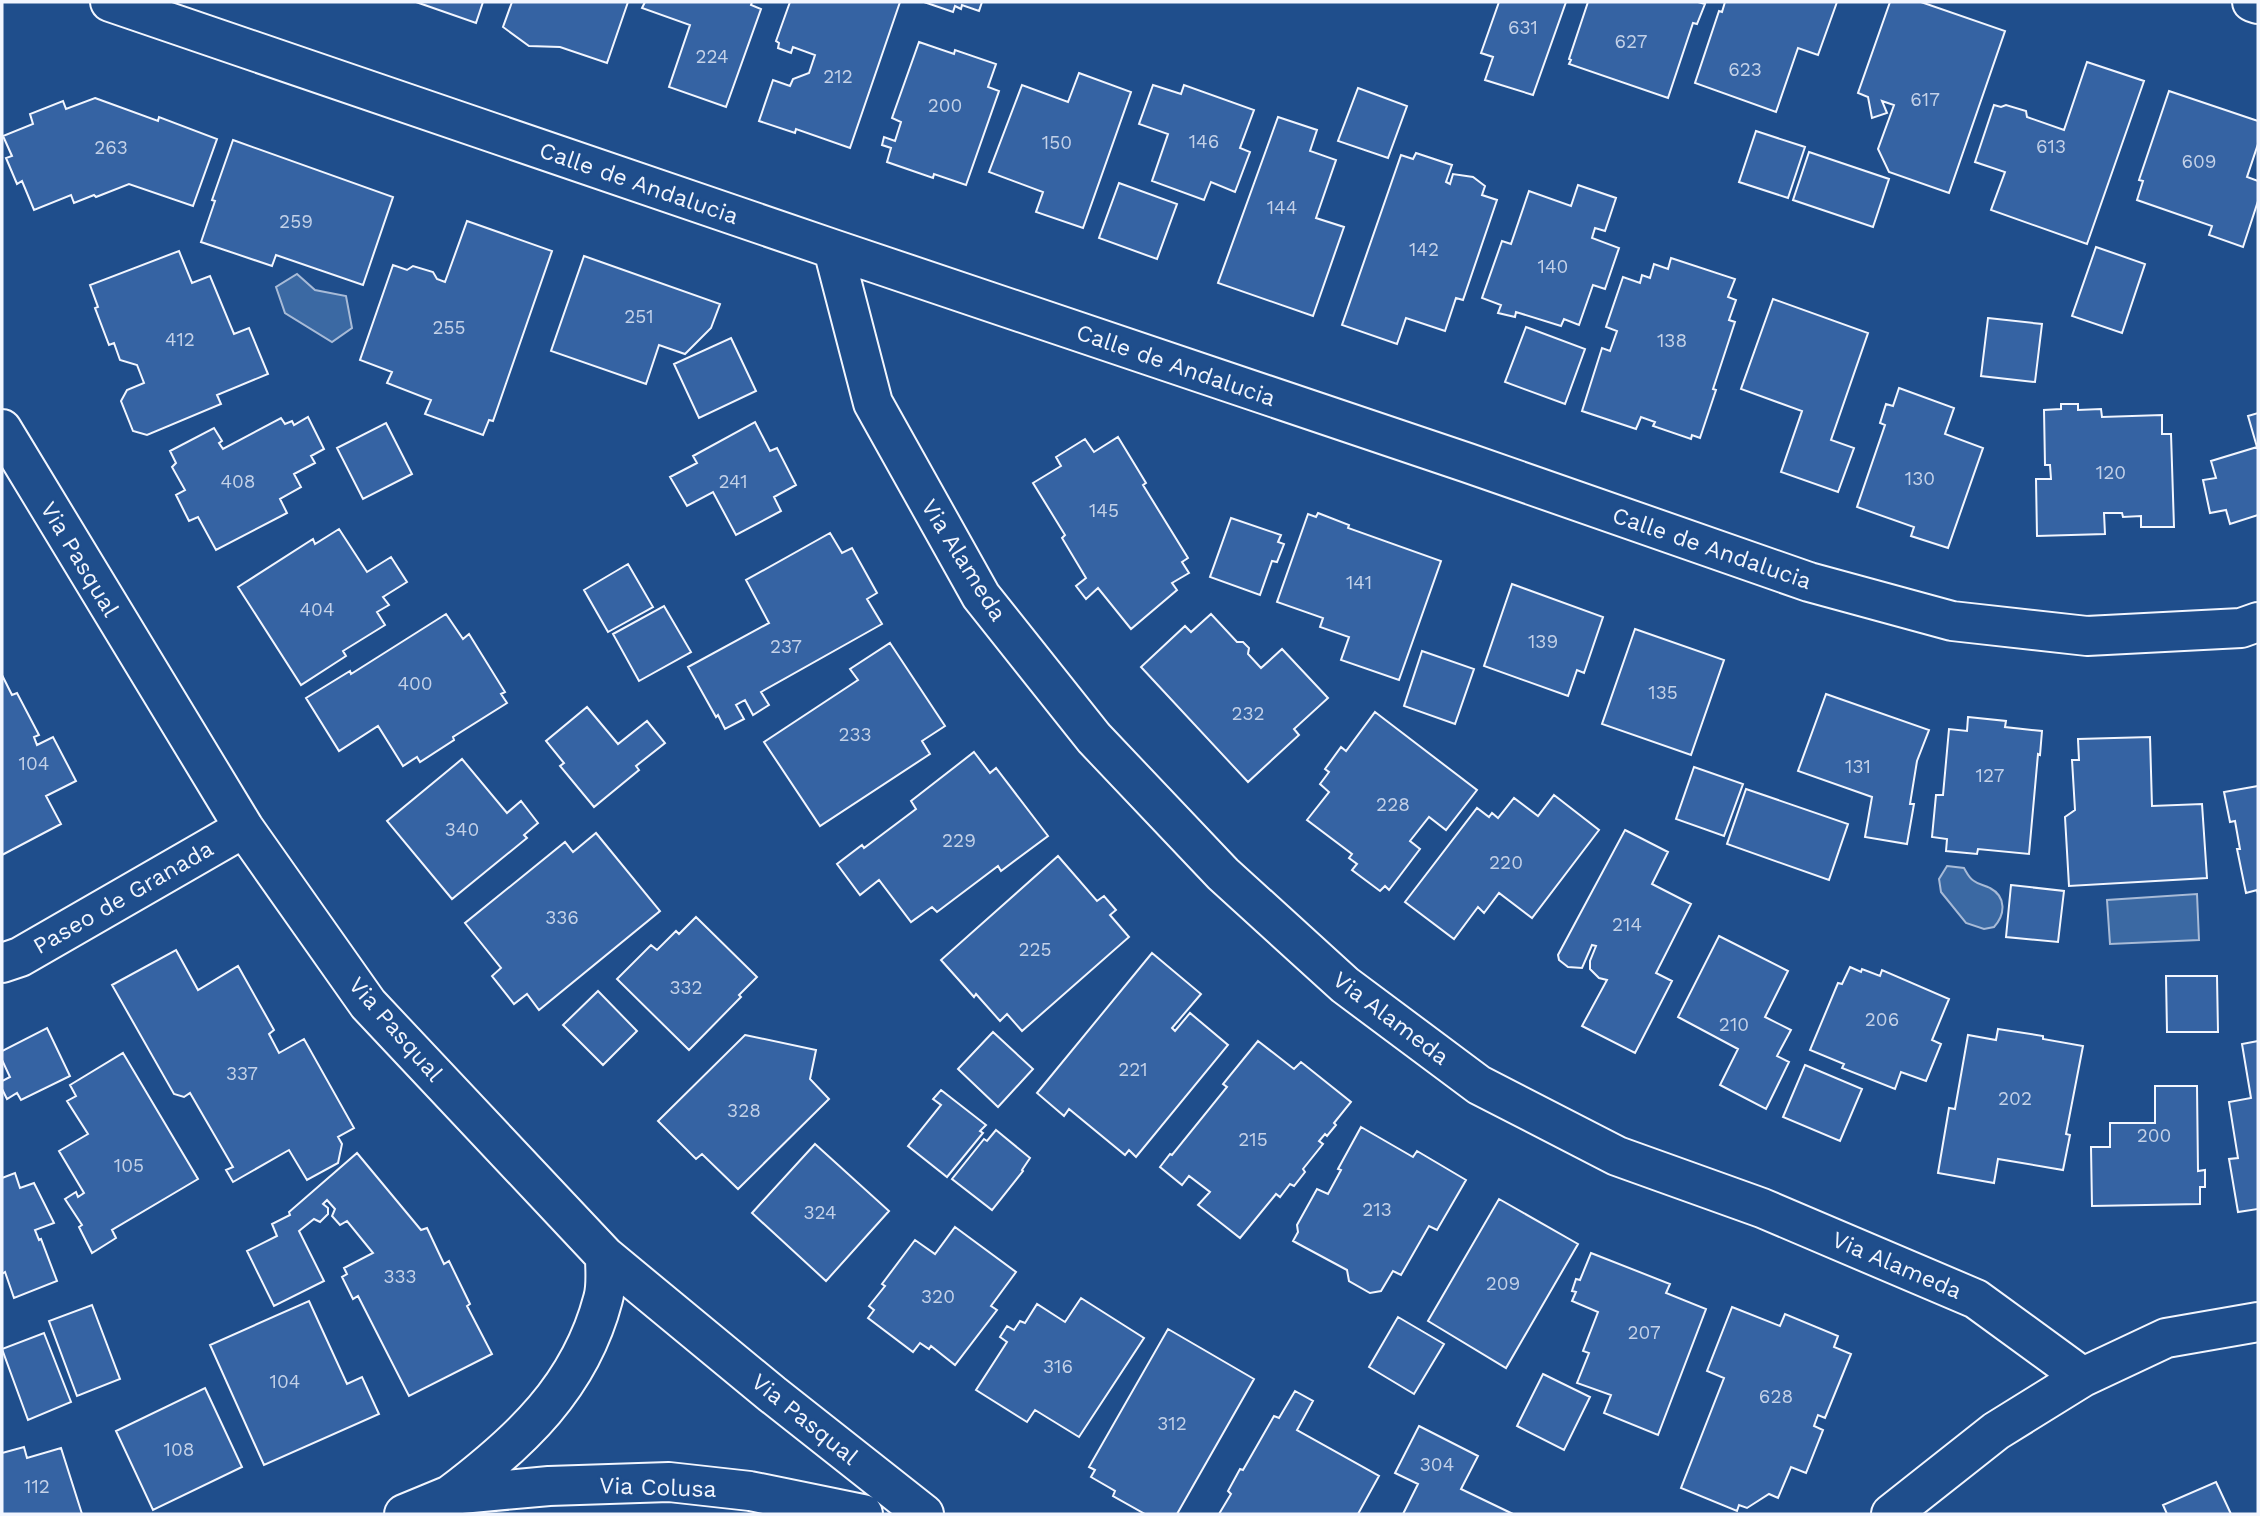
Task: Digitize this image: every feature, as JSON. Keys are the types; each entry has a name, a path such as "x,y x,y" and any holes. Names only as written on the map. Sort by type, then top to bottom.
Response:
{"street":[{"name":"Calle de Andalucia","path":"110,2 1468,463 1809,582 1952,621 2087,636 2241,628 2258,622"},
{"path":"2252,2 2258,4"},
{"name":"Via Alameda","path":"833,249 873,404 981,596 1094,738 1223,874 1345,985 1479,1084 1617,1156 1762,1208 1976,1299 2083,1377"},
{"name":"Via Pasqual","path":"2,429 244,828 368,1004 605,1256 772,1394 924,1514"},
{"name":"Paseo de Granada","path":"2,963 20,957 244,828"},
{"name":"Via Colusa","path":"404,1514 450,1495 494,1462 536,1420 574,1373 604,1296 605,1256"},
{"path":"1891,1514 1996,1431 2083,1377 2166,1338 2258,1322"},
{"name":"Via Colusa","path":"450,1495 549,1486 669,1482 750,1491 863,1514"}],"water":[{"path":"297,274 315,290 346,296 352,328 332,342 285,313 276,287"},
{"path":"1947,866 1964,868 1972,880 1996,892 2002,901 2002,912 1994,927 1984,929 1966,923 1941,892 1939,879"},
{"path":"2197,894 2199,940 2110,944 2107,900"}],"building":[{"path":"416,2 483,2 476,23"},
{"path":"512,2 628,2 607,63 560,47 529,46 503,27"},
{"path":"645,2 752,2 751,5 761,9 726,107 669,87 690,25 642,8"},
{"path":"790,2 900,2 850,148 796,129 795,133 759,121 773,80 790,86 793,79 809,73 815,55 793,47 791,53 778,48 779,43 776,41"},
{"path":"924,2 982,2 979,11 962,5 961,9 955,6 953,12"},
{"path":"1499,2 1566,2 1533,95 1485,80 1493,57 1481,53"},
{"path":"1588,2 1705,4 1697,24 1693,23 1668,98 1569,64"},
{"path":"1725,2 1837,2 1818,55 1798,48 1776,112 1695,83 1719,11 1722,12"},
{"path":"1890,2 1921,2 2005,31 1949,193 1889,172 1878,149 1894,105 1882,101 1887,113 1872,118 1868,97 1858,93"},
{"path":"919,42 954,54 955,50 996,64 988,87 999,91 966,185 934,174 933,178 887,162 891,148 882,145 884,137 895,141 901,122 892,118"},
{"path":"2087,62 2144,81 2087,244 1991,210 2005,172 1975,162 1994,105 2006,105 2026,111 2027,117 2064,130"},
{"path":"1079,73 1131,92 1083,228 1036,212 1043,192 989,172 1022,85 1068,102"},
{"path":"1153,85 1181,94 1184,85 1254,110 1240,148 1250,152 1235,192 1211,182 1204,200 1152,181 1168,134 1139,124"},
{"path":"1358,88 1407,106 1388,158 1338,141"},
{"path":"2169,91 2258,121 2258,144 2247,177 2258,181 2258,201 2243,247 2209,235 2212,226 2137,200 2143,181 2139,180"},
{"path":"95,98 158,121 159,117 217,139 193,206 129,184 74,203 71,195 34,210 22,181 17,184 6,158 12,156 3,136 33,124 30,114 63,101 66,109"},
{"path":"1278,117 1317,130 1310,151 1336,160 1316,218 1344,227 1313,316 1218,283"},
{"path":"1756,131 1805,147 1788,198 1739,182"},
{"path":"233,140 393,197 363,285 276,255 272,266 201,242"},
{"path":"1809,152 1889,179 1873,227 1793,200"},
{"path":"1416,153 1452,165 1446,182 1450,184 1453,174 1473,177 1485,186 1482,195 1497,200 1463,300 1456,298 1445,331 1406,318 1397,344 1342,325 1401,155 1413,159"},
{"path":"1119,183 1177,204 1157,259 1099,238"},
{"path":"1578,185 1616,198 1605,231 1595,228 1592,238 1619,248 1605,289 1593,285 1579,325 1564,319 1561,326 1516,312 1515,317 1498,313 1501,305 1482,298 1502,241 1511,244 1529,191 1571,206"},
{"path":"467,221 552,251 493,421 489,420 483,435 425,414 431,400 387,383 392,372 360,360 393,265 407,270 413,266 433,272 437,279 445,282"},
{"path":"2096,247 2145,264 2122,333 2072,316"},
{"path":"179,251 192,283 210,276 234,334 249,328 268,374 217,395 221,404 147,435 133,431 121,401 127,390 144,383 137,365 120,360 114,343 109,345 95,308 98,307 90,285"},
{"path":"584,256 720,304 711,328 685,354 659,345 646,384 551,351"},
{"path":"1671,258 1735,279 1728,297 1736,300 1729,320 1735,322 1700,438 1692,435 1691,439 1653,426 1655,422 1641,417 1636,429 1582,411 1602,348 1610,351 1617,331 1606,327 1623,277 1640,283 1642,275 1650,278 1654,264 1668,269"},
{"path":"1773,299 1868,333 1831,440 1854,448 1838,492 1781,472 1802,411 1741,389"},
{"path":"1988,318 2042,324 2035,382 1981,376"},
{"path":"1526,327 1585,349 1565,404 1505,382"},
{"path":"731,338 756,391 699,418 674,364"},
{"path":"1899,388 1954,408 1945,434 1983,448 1948,548 1911,536 1914,527 1857,507 1885,425 1880,423 1886,404 1893,406"},
{"path":"2061,404 2078,404 2078,410 2101,409 2102,417 2162,415 2162,434 2171,434 2174,527 2141,527 2141,516 2123,517 2122,513 2104,513 2105,534 2037,536 2036,479 2051,479 2050,465 2045,465 2044,410 2061,409"},
{"path":"2258,413 2258,515 2230,524 2226,510 2210,513 2203,480 2216,478 2211,461 2257,447 2248,416"},
{"path":"308,417 324,449 311,456 315,463 294,474 301,487 280,499 287,513 216,550 198,517 189,521 176,495 185,490 172,467 176,463 170,451 214,428 222,441 219,443 223,449 281,418 285,424 292,421 294,425"},
{"path":"755,422 770,451 777,448 796,485 774,497 781,511 736,535 713,492 687,506 670,477 697,463 693,456"},
{"path":"386,423 412,474 363,499 337,448"},
{"path":"1118,437 1146,483 1143,485 1188,558 1182,562 1189,573 1172,583 1177,590 1131,629 1098,588 1086,599 1076,586 1086,578 1062,538 1065,535 1033,483 1061,466 1056,457 1085,439 1094,452"},
{"path":"1318,513 1349,525 1348,528 1441,561 1399,680 1341,660 1349,637 1320,627 1323,618 1277,602 1308,514 1316,517"},
{"path":"1231,518 1281,535 1278,542 1284,544 1277,562 1272,561 1260,595 1210,577"},
{"path":"339,529 367,572 391,557 407,582 383,597 389,605 377,612 385,625 343,651 346,656 301,685 238,587 313,539 315,544"},
{"path":"830,533 842,553 852,548 877,593 867,599 882,624 761,692 769,705 753,715 745,700 736,705 744,719 725,729 688,667 769,623 746,580"},
{"path":"628,564 653,607 608,632 584,590"},
{"path":"1512,584 1603,617 1584,673 1577,670 1568,696 1484,666"},
{"path":"664,606 691,652 639,681 613,634"},
{"path":"446,614 463,639 469,634 505,692 501,694 507,703 453,737 454,740 420,762 417,757 403,766 378,726 339,751 306,698 350,671 351,674"},
{"path":"1211,614 1237,642 1243,642 1249,648 1248,654 1261,668 1282,649 1328,698 1294,729 1299,735 1248,782 1141,667 1185,626 1191,632"},
{"path":"1635,629 1724,660 1691,755 1602,724"},
{"path":"890,643 945,726 922,741 930,754 820,826 764,742 858,680 850,669"},
{"path":"1422,651 1474,669 1455,724 1404,706"},
{"path":"2,675 12,695 17,693 39,735 34,737 37,745 53,737 76,781 46,796 61,824 2,855"},
{"path":"1826,694 1929,730 1917,761 1910,804 1914,804 1907,844 1865,837 1872,797 1798,771"},
{"path":"587,707 618,744 647,721 665,743 636,766 639,770 594,807 560,766 564,763 546,741"},
{"path":"1375,712 1477,790 1446,830 1429,817 1410,841 1420,849 1389,890 1385,886 1380,891 1352,870 1357,864 1349,858 1352,854 1307,820 1329,792 1320,784 1329,772 1325,769 1341,747 1346,751"},
{"path":"1968,717 2006,721 2005,727 2042,731 2029,854 1978,849 1977,854 1946,851 1947,839 1932,837 1936,795 1943,795 1949,729 1967,731"},
{"path":"2150,737 2152,806 2202,804 2207,878 2069,886 2065,817 2075,810 2072,760 2079,760 2078,739"},
{"path":"974,752 990,773 996,768 1048,836 1001,871 998,866 937,912 932,907 911,922 879,880 860,895 837,864 862,845 864,848 916,809 911,801"},
{"path":"462,759 507,813 521,801 538,823 524,835 527,838 452,899 387,821"},
{"path":"1694,767 1743,784 1724,836 1676,819"},
{"path":"2258,786 2258,894 2257,890 2246,893 2237,849 2240,849 2235,821 2230,822 2224,792"},
{"path":"1746,789 1848,824 1829,880 1727,844"},
{"path":"1554,795 1599,830 1532,918 1499,893 1484,913 1478,907 1454,939 1405,902 1477,808 1489,817 1492,813 1498,818 1514,798 1538,816"},
{"path":"1625,830 1668,852 1652,884 1691,904 1656,973 1672,981 1635,1053 1582,1026 1607,980 1599,978 1590,969 1596,946 1592,945 1582,968 1568,967 1559,960 1558,955"},
{"path":"596,833 660,911 539,1010 527,994 514,1004 492,976 501,968 465,923 565,842 573,852"},
{"path":"1058,856 1097,901 1104,896 1116,910 1110,915 1129,937 1022,1031 1007,1014 1000,1021 941,960"},
{"path":"2011,885 2064,891 2058,942 2006,937"},
{"path":"696,917 757,977 689,1050 617,979 651,945 657,950 676,931 679,934"},
{"path":"1719,936 1788,971 1765,1017 1791,1030 1777,1056 1789,1062 1766,1109 1720,1085 1738,1049 1678,1017"},
{"path":"176,950 198,990 238,966 274,1030 269,1034 279,1053 304,1039 354,1128 338,1137 342,1144 338,1163 307,1180 289,1150 233,1182 226,1170 233,1167 190,1093 184,1097 174,1094 112,985"},
{"path":"1152,953 1201,994 1172,1028 1175,1031 1190,1013 1228,1045 1136,1157 1129,1150 1125,1155 1069,1109 1064,1116 1037,1093"},
{"path":"1850,967 1880,976 1882,970 1949,999 1932,1040 1941,1044 1926,1081 1901,1072 1895,1089 1842,1068 1844,1064 1810,1050 1838,983 1842,984"},
{"path":"2166,976 2217,976 2218,1032 2167,1032"},
{"path":"598,991 637,1031 603,1065 563,1025"},
{"path":"47,1028 70,1076 21,1100 17,1093 7,1099 2,1089 2,1081 10,1077 2,1060 2,1051"},
{"path":"1998,1029 2083,1046 2066,1134 2070,1135 2063,1170 1998,1159 1994,1183 1938,1173 1949,1108 1955,1109 1968,1035 1996,1040"},
{"path":"993,1032 1033,1069 998,1107 958,1069"},
{"path":"745,1035 816,1050 810,1079 829,1099 738,1189 702,1154 696,1159 658,1121"},
{"path":"1258,1041 1294,1069 1301,1062 1351,1102 1327,1136 1325,1134 1319,1141 1323,1144 1303,1169 1305,1172 1294,1186 1290,1184 1280,1197 1276,1194 1240,1238 1198,1205 1210,1192 1189,1176 1182,1185 1160,1167 1227,1087 1223,1084"},
{"path":"2258,1041 2258,1209 2238,1212 2229,1159 2238,1158 2229,1102 2251,1098 2242,1044"},
{"path":"123,1053 198,1179 112,1230 116,1238 92,1253 79,1227 82,1225 65,1199 76,1192 78,1197 84,1193 59,1151 88,1134 67,1101 76,1096 70,1085"},
{"path":"1805,1065 1862,1089 1840,1141 1783,1117"},
{"path":"2155,1086 2197,1086 2198,1171 2205,1170 2205,1187 2200,1187 2200,1204 2092,1206 2091,1147 2110,1147 2110,1123 2155,1123"},
{"path":"941,1090 986,1125 980,1131 983,1133 947,1177 908,1146 941,1105 933,1099"},
{"path":"1361,1127 1413,1157 1417,1151 1466,1180 1437,1230 1429,1226 1401,1275 1393,1271 1381,1291 1370,1293 1349,1281 1347,1270 1293,1241 1298,1232 1297,1225 1317,1189 1328,1194"},
{"path":"996,1130 1030,1158 992,1210 952,1179 984,1139 987,1141"},
{"path":"815,1144 889,1211 826,1281 752,1213"},
{"path":"357,1153 421,1230 427,1228 444,1264 449,1261 470,1304 467,1306 492,1354 409,1396 358,1296 353,1299 342,1277 347,1274 344,1268 373,1253 347,1221 340,1225 332,1216 335,1209 327,1200 323,1204 328,1208 328,1214 320,1222 314,1219 299,1231 324,1281 274,1306 247,1251 277,1236 272,1224 290,1215 289,1212"},
{"path":"15,1173 20,1188 34,1183 54,1223 35,1230 57,1281 14,1298 5,1272 2,1274 2,1178"},
{"path":"1499,1199 1578,1244 1506,1368 1428,1321"},
{"path":"955,1227 1016,1272 991,1306 997,1310 955,1365 931,1346 929,1349 920,1343 913,1352 868,1318 874,1310 869,1306 885,1286 882,1284 915,1240 935,1254"},
{"path":"1591,1253 1670,1284 1666,1293 1706,1309 1658,1435 1604,1413 1611,1395 1577,1383 1589,1353 1583,1351 1598,1312 1572,1301 1576,1292 1572,1291 1576,1279 1580,1280"},
{"path":"1081,1298 1144,1338 1079,1437 1035,1410 1027,1422 976,1390 1007,1342 1000,1337 1007,1326 1014,1330 1020,1321 1025,1323 1037,1304 1065,1322"},
{"path":"309,1301 347,1384 362,1377 379,1414 264,1465 210,1345"},
{"path":"92,1305 120,1379 77,1396 49,1321"},
{"path":"1732,1307 1780,1326 1785,1314 1838,1336 1834,1347 1851,1354 1825,1418 1818,1415 1814,1426 1823,1430 1806,1473 1791,1467 1778,1498 1769,1494 1747,1508 1739,1505 1737,1511 1681,1488 1724,1378 1707,1371"},
{"path":"1398,1317 1444,1344 1414,1394 1369,1367"},
{"path":"1168,1329 1254,1379 1177,1514 1145,1514 1113,1496 1115,1491 1091,1477 1095,1470 1089,1467"},
{"path":"44,1333 71,1402 28,1420 2,1349"},
{"path":"1543,1374 1590,1397 1564,1450 1517,1426"},
{"path":"205,1388 242,1467 153,1510 116,1431"},
{"path":"1295,1391 1313,1401 1297,1430 1379,1476 1358,1514 1219,1514 1231,1494 1228,1491 1240,1469 1243,1470 1274,1416 1279,1418"},
{"path":"1419,1426 1478,1456 1461,1489 1513,1514 1403,1514 1418,1484 1395,1473"},
{"path":"24,1447 27,1458 61,1448 82,1514 2,1514 2,1453"},
{"path":"2216,1482 2231,1514 2167,1514 2163,1505"}]}
